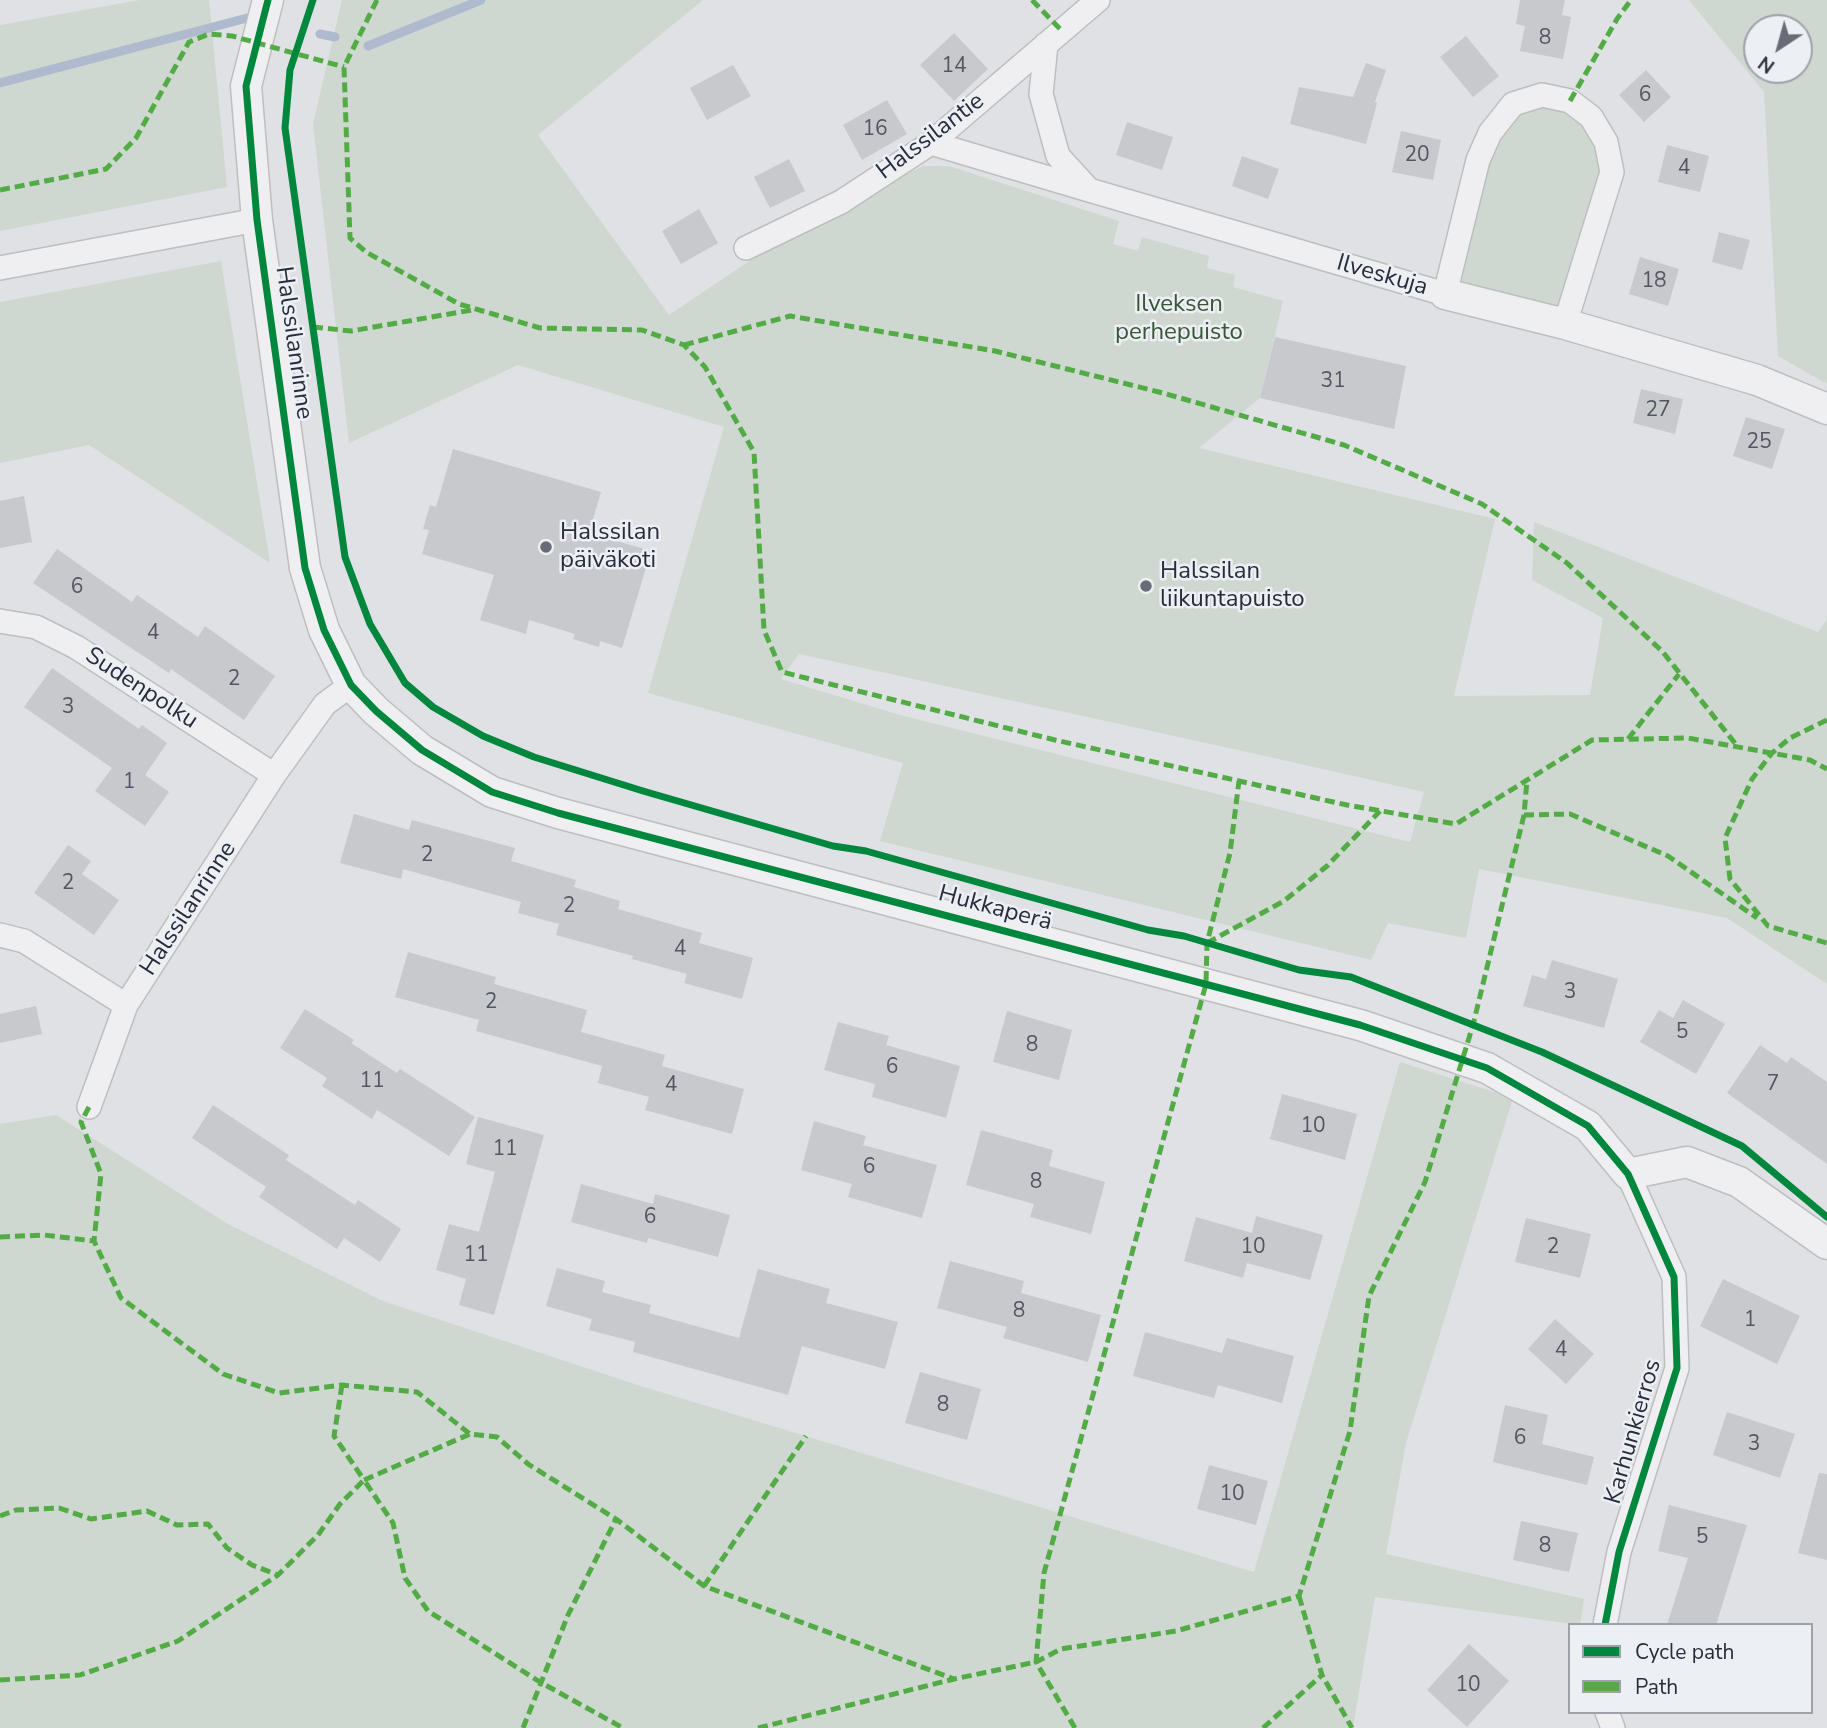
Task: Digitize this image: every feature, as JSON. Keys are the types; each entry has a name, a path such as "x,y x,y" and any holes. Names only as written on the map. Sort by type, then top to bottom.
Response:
{"street":[{"name":"Halssilanrinne","path":"89,1107 126,1005 274,775 325,704 351,685 324,630 305,568 257,220 246,86 268,0"},
{"name":"Halssilantie","path":"746,248 841,202 931,143 1098,0"},
{"path":"1046,44 1041,94 1058,156 1089,190"},
{"path":"1445,294 1478,160 1490,133 1513,104 1542,95 1570,102 1591,117 1606,142 1612,172 1565,324"},
{"name":"Ilveskuja","path":"931,143 1445,294 1565,324 1757,380 1827,410"},
{"path":"0,268 257,220"},
{"name":"Sudenpolku","path":"0,621 36,627 76,648 274,775"},
{"name":"Hukkaperä","path":"351,685 376,711 422,750 492,792 558,813 1360,1026 1488,1068 1588,1126 1628,1174"},
{"path":"0,935 24,940 126,1005"},
{"path":"1628,1174 1687,1162 1739,1182 1827,1244"},
{"name":"Karhunkierros","path":"1605,1623 1619,1552 1677,1368 1674,1277 1628,1174"}],"green space":[{"path":"140,0 209,0 227,187 0,231 0,25"},
{"name":"Ilveksen perhepuisto","path":"342,0 703,0 538,135 669,315 794,231 923,166 949,166 1119,221 1113,244 1138,251 1142,237 1209,256 1207,268 1235,275 1233,287 1283,301 1260,398 1199,448 1495,519 1454,696 1590,695 1603,618 1532,580 1534,522 1818,632 1827,619 1827,984 1727,918 1479,869 1466,938 1388,923 1371,960 880,841 903,763 648,693 724,427 518,365 349,443 313,124","holes":["799,654 1424,792 1410,842 900,715 781,679"]},
{"path":"1689,0 1827,0 1827,384 1778,356 1764,92 1757,84 1813,84 1813,14 1743,14 1743,66"},
{"path":"1570,101 1612,172 1565,324 1445,294 1478,160 1513,104"},
{"path":"221,261 270,563 89,445 0,463 0,302"},
{"path":"1400,1062 1513,1098 1406,1443 1386,1554 1584,1599 1580,1623 1375,1597 1353,1728 0,1728 0,1124 56,1115 228,1224 383,1301 644,1387 1254,1572"}],"building":[{"path":"1520,0 1565,0 1562,15 1571,17 1563,59 1520,51 1525,26 1516,24"},
{"path":"954,33 988,69 954,101 920,65"},
{"path":"1466,36 1499,76 1473,97 1440,57"},
{"path":"1366,63 1386,70 1375,102 1377,103 1366,144 1290,124 1299,87 1353,97"},
{"path":"733,65 751,96 707,120 690,88"},
{"path":"1646,70 1671,97 1644,122 1619,95"},
{"path":"887,100 907,134 862,160 843,125"},
{"path":"1127,122 1173,137 1162,170 1116,155"},
{"path":"1401,131 1441,140 1433,180 1392,172"},
{"path":"1667,145 1709,156 1700,192 1658,182"},
{"path":"1242,156 1279,169 1268,199 1232,186"},
{"path":"789,159 805,191 770,208 754,177"},
{"path":"699,209 718,243 681,264 662,231"},
{"path":"1719,232 1750,240 1742,270 1712,262"},
{"path":"1640,257 1679,269 1668,306 1629,294"},
{"path":"1275,337 1406,366 1394,429 1260,398"},
{"path":"1641,389 1683,399 1675,434 1633,423"},
{"path":"1746,417 1785,429 1772,469 1733,456"},
{"name":"Halssilan päiväkoti","path":"453,449 601,492 589,533 651,551 622,648 600,641 599,647 573,639 575,634 529,620 526,634 480,620 494,575 422,554 429,530 423,529 430,505 436,507"},
{"path":"24,496 32,542 0,548 0,501"},
{"path":"57,549 132,602 137,595 198,637 205,626 275,676 244,720 171,669 169,673 33,583"},
{"path":"52,668 139,729 142,725 167,743 145,775 169,792 145,826 95,791 112,768 24,707"},
{"path":"354,814 409,830 412,820 515,848 511,861 576,880 574,887 620,901 618,909 702,933 699,943 753,958 742,999 684,983 687,974 556,935 559,924 518,913 521,902 403,869 401,879 340,863"},
{"path":"68,845 91,861 82,874 119,900 94,935 34,893"},
{"path":"408,952 496,977 494,984 587,1010 581,1032 665,1055 662,1066 744,1089 732,1134 645,1110 649,1097 598,1083 602,1066 476,1031 479,1020 395,997"},
{"path":"1552,960 1618,979 1604,1028 1523,1006 1532,975 1546,979"},
{"path":"1683,1000 1725,1024 1696,1074 1640,1042 1659,1010 1673,1018"},
{"path":"36,1006 42,1034 0,1043 0,1014"},
{"path":"305,1009 354,1040 351,1043 397,1073 400,1069 475,1117 449,1156 377,1110 372,1119 322,1086 327,1078 280,1048"},
{"path":"1007,1011 1072,1030 1059,1080 993,1062"},
{"path":"838,1022 889,1036 886,1045 960,1066 946,1118 872,1097 875,1084 824,1070"},
{"path":"1760,1045 1787,1063 1791,1057 1827,1082 1827,1164 1727,1093"},
{"path":"1282,1094 1357,1114 1345,1160 1270,1139"},
{"path":"213,1105 289,1155 286,1160 355,1205 358,1200 401,1229 380,1262 344,1238 337,1249 259,1197 266,1187 192,1138"},
{"path":"478,1117 544,1135 494,1315 459,1305 466,1279 436,1270 449,1224 479,1232 495,1172 466,1164"},
{"path":"814,1121 866,1136 863,1145 937,1165 922,1218 848,1197 852,1184 801,1170"},
{"path":"981,1130 1053,1150 1049,1166 1105,1182 1091,1234 1030,1217 1034,1204 966,1185"},
{"path":"581,1184 653,1204 655,1194 730,1215 718,1257 648,1238 647,1243 571,1222"},
{"path":"1256,1216 1323,1235 1310,1280 1247,1263 1243,1278 1184,1261 1196,1217 1252,1233"},
{"path":"1526,1218 1591,1234 1580,1278 1515,1262"},
{"path":"950,1261 1024,1281 1021,1293 1101,1315 1088,1362 1003,1338 1007,1327 937,1308"},
{"path":"557,1268 605,1281 602,1292 651,1305 649,1313 739,1338 758,1269 830,1289 826,1303 898,1322 885,1369 802,1346 788,1395 633,1352 635,1342 589,1330 592,1319 546,1306"},
{"path":"1723,1279 1800,1316 1777,1364 1700,1326"},
{"path":"1555,1319 1594,1354 1566,1384 1528,1349"},
{"path":"1145,1332 1222,1353 1227,1338 1294,1356 1282,1403 1218,1385 1214,1398 1133,1376"},
{"path":"920,1372 981,1389 967,1440 905,1423"},
{"path":"1505,1405 1548,1415 1542,1444 1594,1457 1587,1485 1493,1462"},
{"path":"1727,1412 1795,1434 1780,1478 1713,1455"},
{"path":"1209,1465 1268,1481 1256,1525 1197,1509"},
{"path":"1819,1473 1827,1474 1827,1560 1798,1553"},
{"path":"1669,1505 1747,1525 1717,1623 1668,1623 1688,1558 1658,1551"},
{"path":"1521,1521 1578,1533 1569,1572 1513,1560"},
{"path":"1469,1644 1509,1681 1467,1727 1427,1690"}],"waterway":[{"path":"368,46 481,0"},
{"path":"0,83 251,17"},
{"path":"320,34 335,37"}],"marked path":[{"path":"377,0 344,67 350,238 366,252 459,304 540,328 642,330 684,345 705,367 754,452 764,630 782,672 1055,740 1347,805 1456,824 1592,740 1688,738 1810,760 1827,769"},
{"path":"1032,0 1062,31"},
{"path":"1570,101 1617,19 1631,0"},
{"path":"0,190 106,169 136,138 189,42 209,34 232,36 344,67"},
{"path":"313,327 351,331 472,310"},
{"path":"684,345 790,316 995,351 1163,393 1344,445 1482,504 1567,563 1662,651 1738,747"},
{"path":"1628,739 1679,674"},
{"path":"1827,720 1790,738 1772,753 1752,779 1725,838 1730,879 1768,926 1827,943"},
{"path":"758,1728 954,1679 1036,1662 1061,1649 1176,1631 1299,1596 1350,1431 1369,1296 1425,1182 1473,1025 1524,815 1527,780"},
{"path":"1075,1728 1036,1662 1044,1573 1206,984 1207,943 1230,853 1239,781"},
{"path":"1207,943 1284,901 1327,866 1380,811"},
{"path":"1524,815 1570,814 1668,856 1757,918"},
{"path":"89,1107 81,1122 101,1174 94,1241 121,1298 223,1374 279,1393 342,1385 417,1392 470,1434 497,1437 528,1464 616,1519 704,1586 954,1679"},
{"path":"0,1237 44,1235 94,1241"},
{"path":"342,1385 334,1436 364,1480 470,1434"},
{"path":"704,1586 806,1436"},
{"path":"0,1516 16,1510 59,1508 91,1519 147,1511 177,1525 208,1524 227,1548 252,1565 278,1575 318,1535 340,1504 364,1480 393,1523 405,1578 428,1611 540,1682 623,1728"},
{"path":"523,1728 568,1615 616,1519"},
{"path":"0,1680 80,1675 178,1641 278,1575"},
{"path":"1299,1596 1322,1675 1352,1728"},
{"path":"1263,1728 1322,1675"}],"cycle path":[{"path":"268,0 246,86 257,220 305,568 324,630 351,685 376,711 422,750 492,792 558,813 1360,1025 1487,1068 1588,1126 1628,1174 1674,1277 1677,1368 1619,1552 1605,1623"},
{"path":"313,0 290,70 285,128 345,557 370,624 405,683 433,707 483,736 534,757 643,791 833,846 866,851 1148,930 1184,936 1299,970 1351,977 1542,1052 1742,1146 1827,1217"}],"place":[{"name":"Halssilan päiväkoti","path":"546,547"},
{"name":"Halssilan liikuntapuisto","path":"1146,586"}]}
